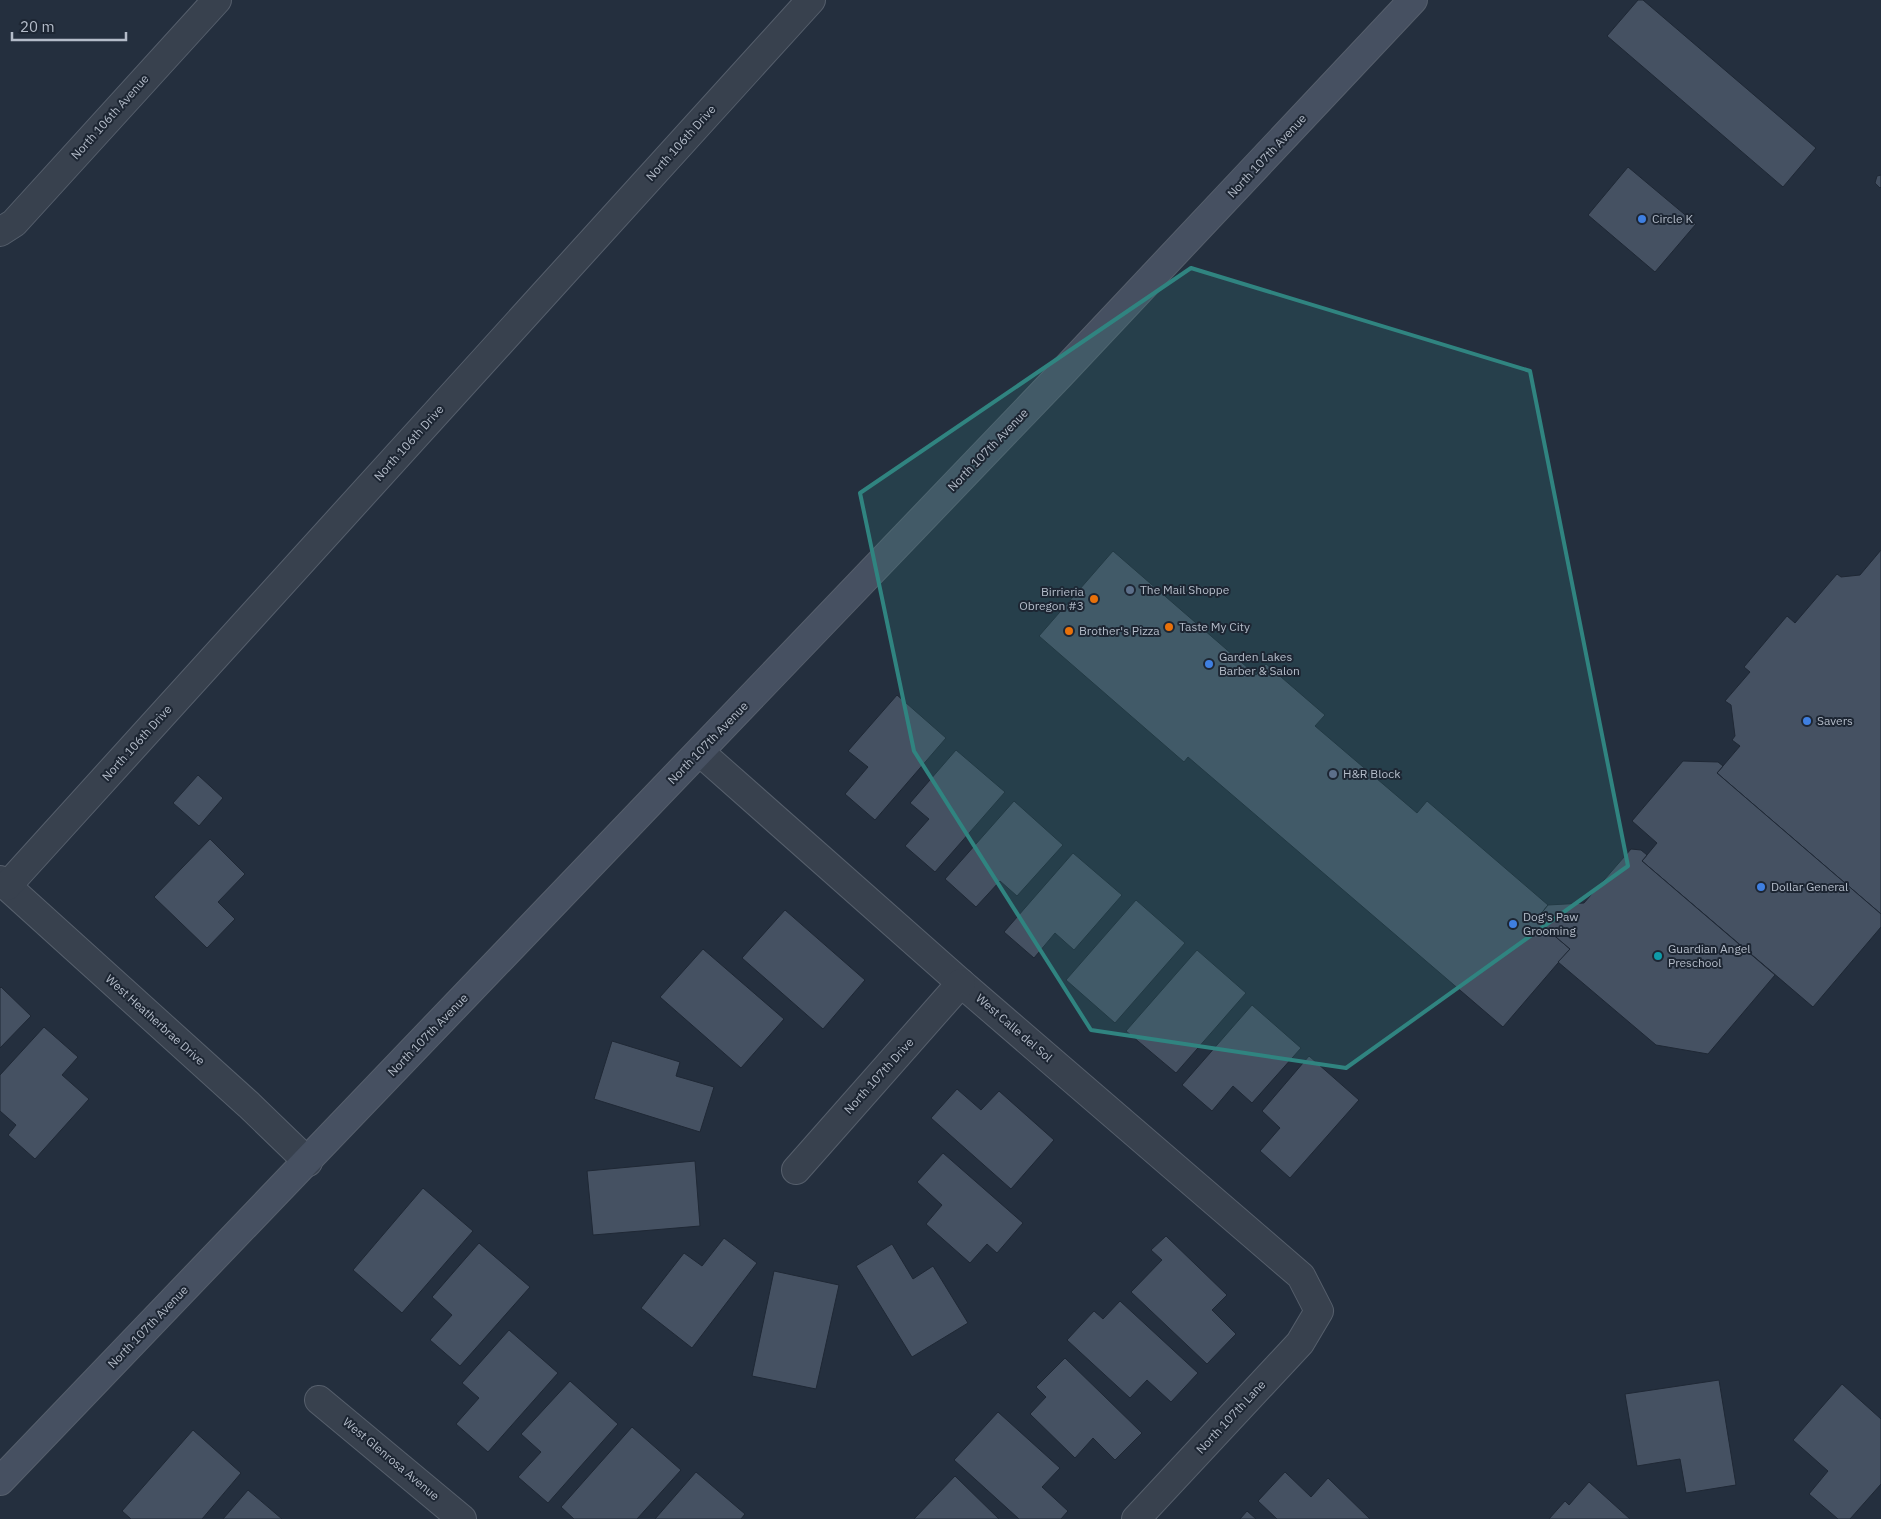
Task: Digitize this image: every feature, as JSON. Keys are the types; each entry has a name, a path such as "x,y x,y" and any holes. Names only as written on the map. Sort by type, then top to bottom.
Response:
{"main road":[{"name":"North 107th Avenue","path":"0,1481 308,1162 1060,375 1412,0"}],"street":[{"name":"North 106th Avenue","path":"0,232 14,222 217,0"},
{"name":"North 106th Drive","path":"3,883 811,0"},
{"name":"West Calle del Sol","path":"700,752 961,983 1301,1276 1319,1310"},
{"name":"West Heatherbrae Drive","path":"3,883 248,1105 308,1162"},
{"name":"North 107th Drive","path":"796,1170 961,983"},
{"name":"North 107th Lane","path":"1136,1519 1300,1344 1319,1310"},
{"name":"West Glenrosa Avenue","path":"319,1400 462,1519"}],"highlighted area":[{"path":"1191,268 1530,371 1628,866 1346,1068 1091,1030 914,751 860,493"}],"building":[{"path":"1638,0 1643,0 1816,148 1783,187 1607,36"},
{"name":"Circle K","path":"1628,167 1696,224 1655,272 1588,215"},
{"path":"1881,175 1880,188 1875,183 1877,176"},
{"name":"Savers","path":"1881,550 1881,914 1717,773 1740,746 1732,740 1735,736 1731,705 1725,701 1750,672 1744,667 1787,616 1795,623 1837,574 1841,577 1860,575"},
{"path":"1113,551 1256,675 1266,664 1325,715 1315,726 1417,813 1427,801 1548,905 1536,920 1570,949 1503,1027 1188,757 1184,762 1039,636"},
{"path":"897,695 946,738 875,820 845,794 868,767 848,751"},
{"path":"956,750 1005,792 935,872 905,846 929,819 910,803"},
{"name":"Dollar General","path":"1683,761 1718,762 1723,766 1717,773 1881,914 1881,927 1813,1007 1642,861 1657,843 1632,821"},
{"path":"198,775 223,798 199,826 173,803"},
{"path":"1014,801 1063,845 1017,896 1000,881 976,907 945,879"},
{"path":"210,839 245,874 218,902 235,919 207,948 154,897"},
{"name":"Guardian Angel Preschool","path":"1631,849 1641,850 1647,855 1642,861 1775,975 1708,1054 1656,1045 1558,962 1570,949 1536,920 1548,905 1584,903"},
{"path":"1073,853 1122,895 1074,950 1055,933 1034,958 1004,932"},
{"path":"1136,900 1185,943 1115,1023 1066,980"},
{"path":"785,910 865,980 823,1029 742,958"},
{"path":"703,949 784,1019 741,1068 660,997"},
{"path":"1197,950 1246,993 1176,1073 1126,1031"},
{"path":"0,988 31,1016 0,1048"},
{"path":"1252,1005 1301,1048 1252,1103 1233,1086 1212,1111 1182,1085"},
{"path":"44,1027 78,1057 62,1075 89,1099 35,1159 8,1135 16,1125 0,1111 0,1075"},
{"path":"612,1041 680,1062 676,1076 714,1087 700,1132 594,1099"},
{"path":"1309,1056 1359,1100 1290,1178 1260,1151 1280,1128 1262,1111"},
{"path":"957,1089 981,1110 999,1091 1054,1140 1011,1189 931,1118"},
{"path":"943,1153 1023,1223 997,1253 987,1244 970,1263 926,1224 942,1205 917,1182"},
{"path":"695,1161 700,1226 593,1235 587,1171"},
{"path":"423,1188 473,1231 402,1313 353,1270"},
{"path":"1166,1236 1227,1295 1212,1310 1236,1334 1207,1364 1131,1292 1162,1260 1151,1250"},
{"path":"724,1238 757,1263 692,1348 641,1308 684,1253 702,1266"},
{"path":"479,1243 530,1287 460,1366 430,1340 452,1315 432,1297"},
{"path":"892,1244 913,1279 933,1266 968,1323 912,1357 856,1266"},
{"path":"774,1271 839,1285 816,1389 752,1376"},
{"path":"1120,1301 1198,1373 1171,1402 1147,1380 1130,1398 1067,1340 1094,1311 1103,1319"},
{"path":"509,1330 558,1373 488,1452 456,1424 479,1398 462,1383"},
{"path":"1065,1358 1142,1433 1115,1460 1093,1438 1075,1458 1030,1414 1046,1397 1036,1387"},
{"path":"1719,1380 1736,1485 1686,1493 1680,1459 1637,1466 1625,1394"},
{"path":"570,1381 618,1424 548,1503 518,1477 541,1452 521,1434"},
{"path":"1842,1384 1881,1419 1881,1484 1850,1519 1838,1519 1809,1494 1828,1471 1793,1440"},
{"path":"998,1412 1060,1468 1042,1487 1068,1511 1061,1519 1019,1519 954,1460"},
{"path":"632,1427 681,1470 637,1519 574,1519 561,1507"},
{"path":"193,1430 241,1473 202,1519 131,1519 122,1511"},
{"path":"696,1472 745,1514 741,1519 655,1519"},
{"path":"1285,1472 1311,1497 1328,1478 1370,1519 1277,1519 1258,1501"},
{"path":"955,1476 999,1519 914,1519"},
{"path":"1589,1482 1630,1519 1549,1519 1565,1501 1569,1505"},
{"path":"248,1490 282,1519 223,1519"},
{"path":"1247,1511 1256,1519 1240,1519"}],"place":[{"name":"Circle K","path":"1642,219"},
{"name":"The Mail Shoppe","path":"1130,590"},
{"name":"Birrieria Obregon #3","path":"1094,599"},
{"name":"Taste My City","path":"1169,627"},
{"name":"Brother's Pizza","path":"1069,631"},
{"name":"Garden Lakes Barber & Salon","path":"1209,664"},
{"name":"Savers","path":"1807,721"},
{"name":"H&R Block","path":"1333,774"},
{"name":"Dollar General","path":"1761,887"},
{"name":"Dog's Paw Grooming","path":"1513,924"},
{"name":"Guardian Angel Preschool","path":"1658,956"}]}
